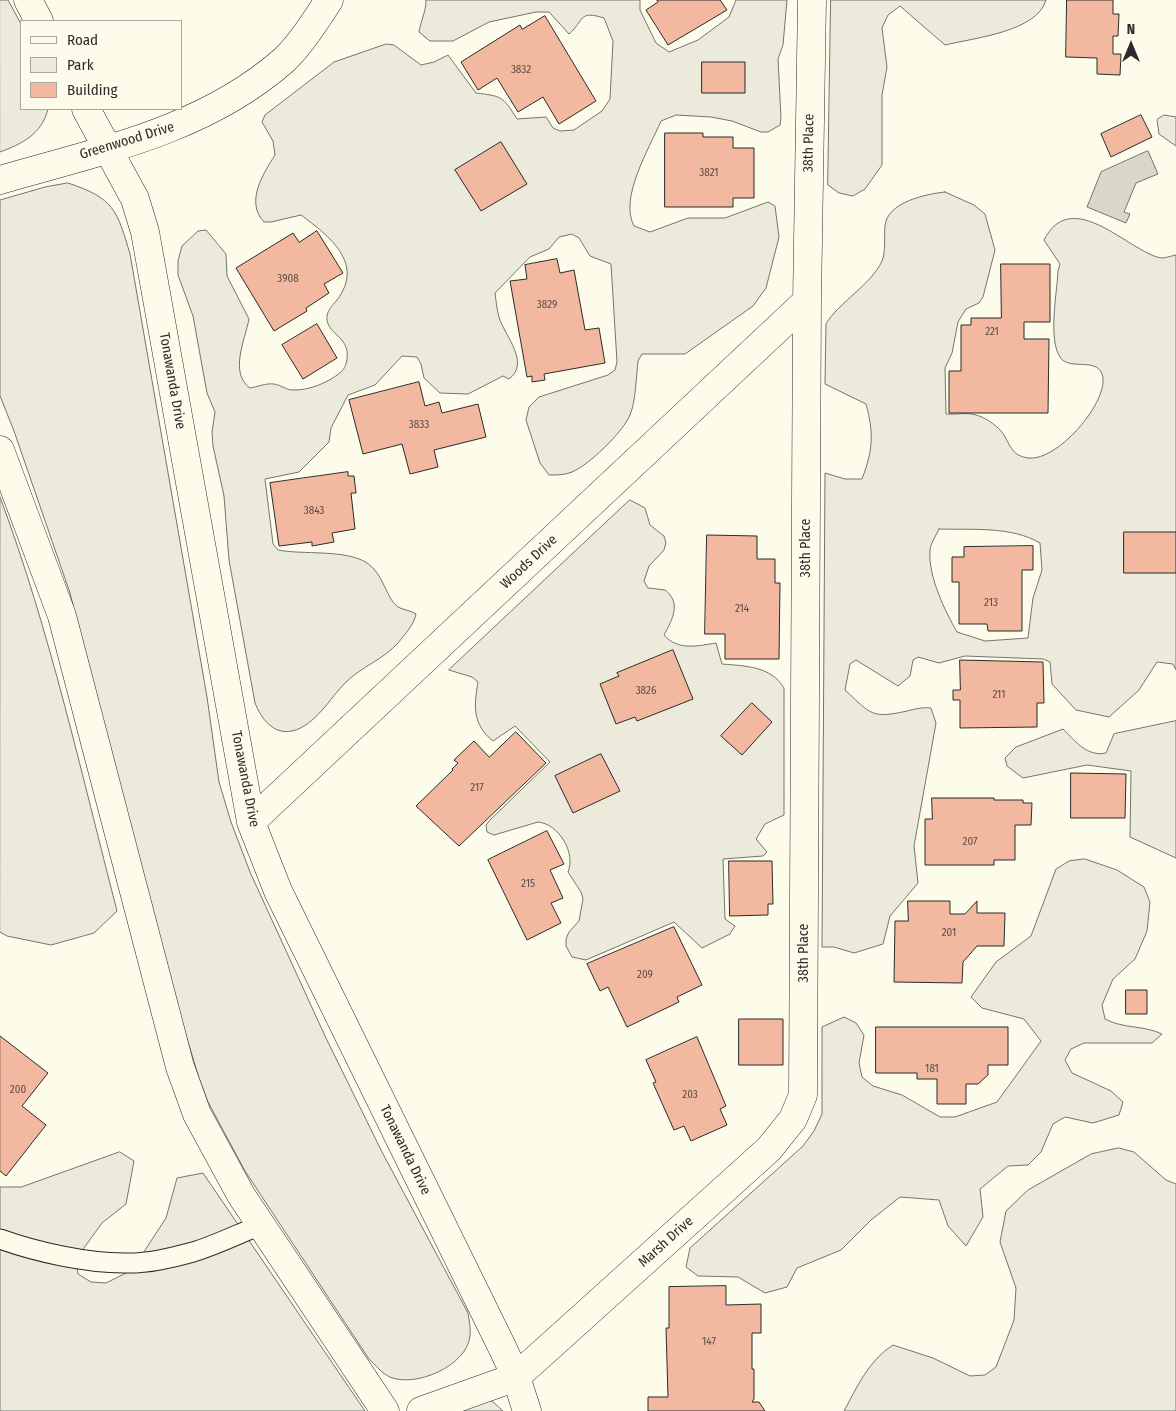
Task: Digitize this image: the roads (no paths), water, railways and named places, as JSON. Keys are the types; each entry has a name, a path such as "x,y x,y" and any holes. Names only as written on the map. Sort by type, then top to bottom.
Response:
{"street":[{"path":"28,0 38,20"},
{"name":"Greenwood Drive","path":"0,180 149,137 224,103 284,60 328,0"},
{"name":"38th Place","path":"803,1095 807,301 812,0"},
{"name":"Tonawanda Drive","path":"87,110 136,199 145,232 251,822 278,891 516,1378 527,1411"},
{"name":"Woods Drive","path":"251,822 807,301"},
{"path":"0,450 62,616 180,1067 197,1114 241,1195 385,1411"},
{"name":"Marsh Drive","path":"516,1378 769,1149 793,1119 803,1095"},
{"path":"421,1411 516,1378"}],"lane":[{"path":"0,1239 76,1258 125,1264 161,1259 194,1251 261,1225"}]}
